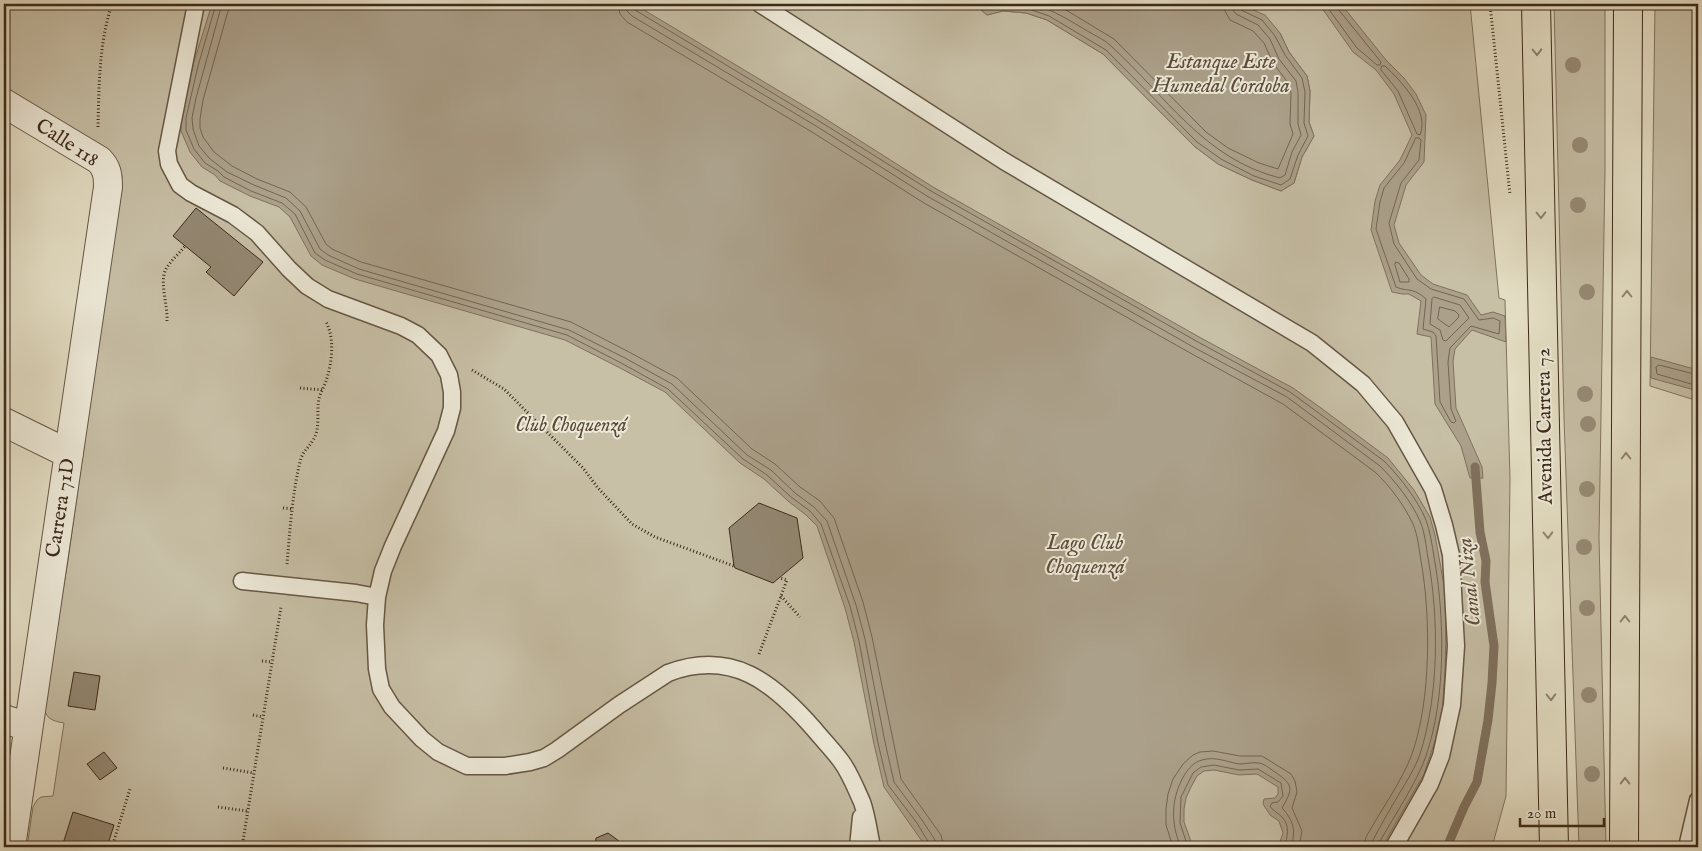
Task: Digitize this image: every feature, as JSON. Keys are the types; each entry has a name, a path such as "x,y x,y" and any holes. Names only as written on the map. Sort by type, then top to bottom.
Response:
{"highway":[{"name":"Avenida Carrera 72","path":"1536,4 1554,847"},
{"path":"1624,847 1628,4"}],"street":[{"name":"Calle 118","path":"4,103 99,160 105,168"},
{"name":"Carrera 71D","path":"11,847 16,723 70,454 108,187 108,174 105,168"},
{"path":"4,422 70,454"}],"lane":[{"path":"196,4 166,150 169,164 180,185 191,193 233,215 258,233 289,269 307,286 328,299 410,331 424,340 439,355 449,375 452,408 446,431 393,546 383,571 377,597 375,625 377,668 381,689 392,707 422,739 438,752 467,766 505,766 544,758 668,673 684,667 703,665 720,665 736,668 770,686 801,714 842,762 863,805 872,847"},
{"path":"760,4 1004,161 1312,343 1347,369 1363,384 1395,422 1433,489 1444,525 1451,555 1456,646 1452,705 1442,756 1430,784 1394,847"},
{"path":"242,581 356,592 377,597"},
{"path":"1687,847 1698,800"},
{"path":"858,847 863,805"}],"path":[{"path":"98,129 99,84 105,26 112,4"},
{"path":"167,321 168,309 163,282 164,276 170,264 185,246"},
{"path":"242,847 284,586 300,460 305,448 313,440 317,429 319,399 330,367 331,340 328,326 323,318"},
{"path":"439,355 457,361 504,389 583,468 610,503 632,524 655,537 734,566"},
{"path":"300,388 323,390"},
{"path":"282,508 293,509"},
{"path":"751,675 786,580 779,578"},
{"path":"780,596 800,617"},
{"path":"262,661 272,662"},
{"path":"253,715 263,717"},
{"path":"223,768 254,773"},
{"path":"112,847 130,789"},
{"path":"218,807 247,811"}],"green space":[{"name":"Club Choquenzá","path":"4,4 979,4 979,8 987,15 1003,11 1026,13 1047,20 1103,54 1194,146 1218,164 1281,191 1294,183 1302,157 1314,136 1309,122 1310,91 1307,76 1289,52 1280,33 1239,4 1470,4 1499,298 1505,300 1510,478 1506,796 1492,847 27,847 33,807 41,797 53,796 64,723 50,719 46,714 44,706 68,560 122,176 118,162 112,154 4,87"},
{"path":"1554,4 1605,4 1605,170 1599,538 1606,847 1579,847 1564,418"},
{"path":"1655,4 1698,4 1698,401 1650,386"}],"water":[{"name":"Lago Club Choquenzá","path":"212,4 634,4 821,116 933,187 1293,388 1321,408 1388,458 1414,490 1430,517 1445,591 1445,672 1442,714 1424,774 1382,847 1278,847 1283,833 1279,821 1270,815 1263,804 1264,799 1275,798 1278,794 1278,787 1257,774 1239,775 1214,770 1204,771 1197,776 1186,798 1184,822 1193,847 926,847 884,787 854,642 845,608 817,526 764,479 740,463 665,392 565,340 355,279 322,265 311,256 290,217 279,207 250,196 220,181 215,175 202,167 190,152 181,131 181,117 193,65"},
{"name":"Estanque Este Humedal Cordoba","path":"979,4 1239,4 1265,15 1280,33 1289,52 1307,76 1310,91 1309,122 1314,136 1302,157 1294,183 1281,191 1218,164 1194,146 1103,54 1047,20 1026,13 1003,11 987,15 979,8"},
{"path":"1319,4 1341,4 1386,60 1404,78 1416,94 1426,115 1424,162 1406,185 1394,225 1399,243 1421,275 1433,284 1467,295 1481,315 1493,312 1505,316 1506,342 1472,330 1455,349 1453,361 1456,408 1482,467 1483,478 1470,478 1461,446 1435,404 1431,337 1417,334 1421,301 1409,294 1392,292 1371,230 1375,201 1380,185 1400,160 1412,135 1394,94 1376,70 1353,52"},
{"path":"1651,357 1698,370 1698,391 1651,378"}],"building":[{"path":"196,208 263,262 234,296 206,272 211,267 173,236"},
{"path":"759,503 797,518 803,558 773,583 734,566 729,528"},
{"path":"74,672 100,676 95,710 68,706"},
{"path":"104,752 117,768 100,780 87,764"},
{"path":"73,812 114,825 107,847 62,847"},
{"path":"608,833 619,841 618,847 595,847 596,838"}],"waterway":[{"name":"Canal Niza","path":"1447,847 1477,782 1488,720 1492,683 1494,646 1485,582 1486,561 1480,532 1475,467"}]}
